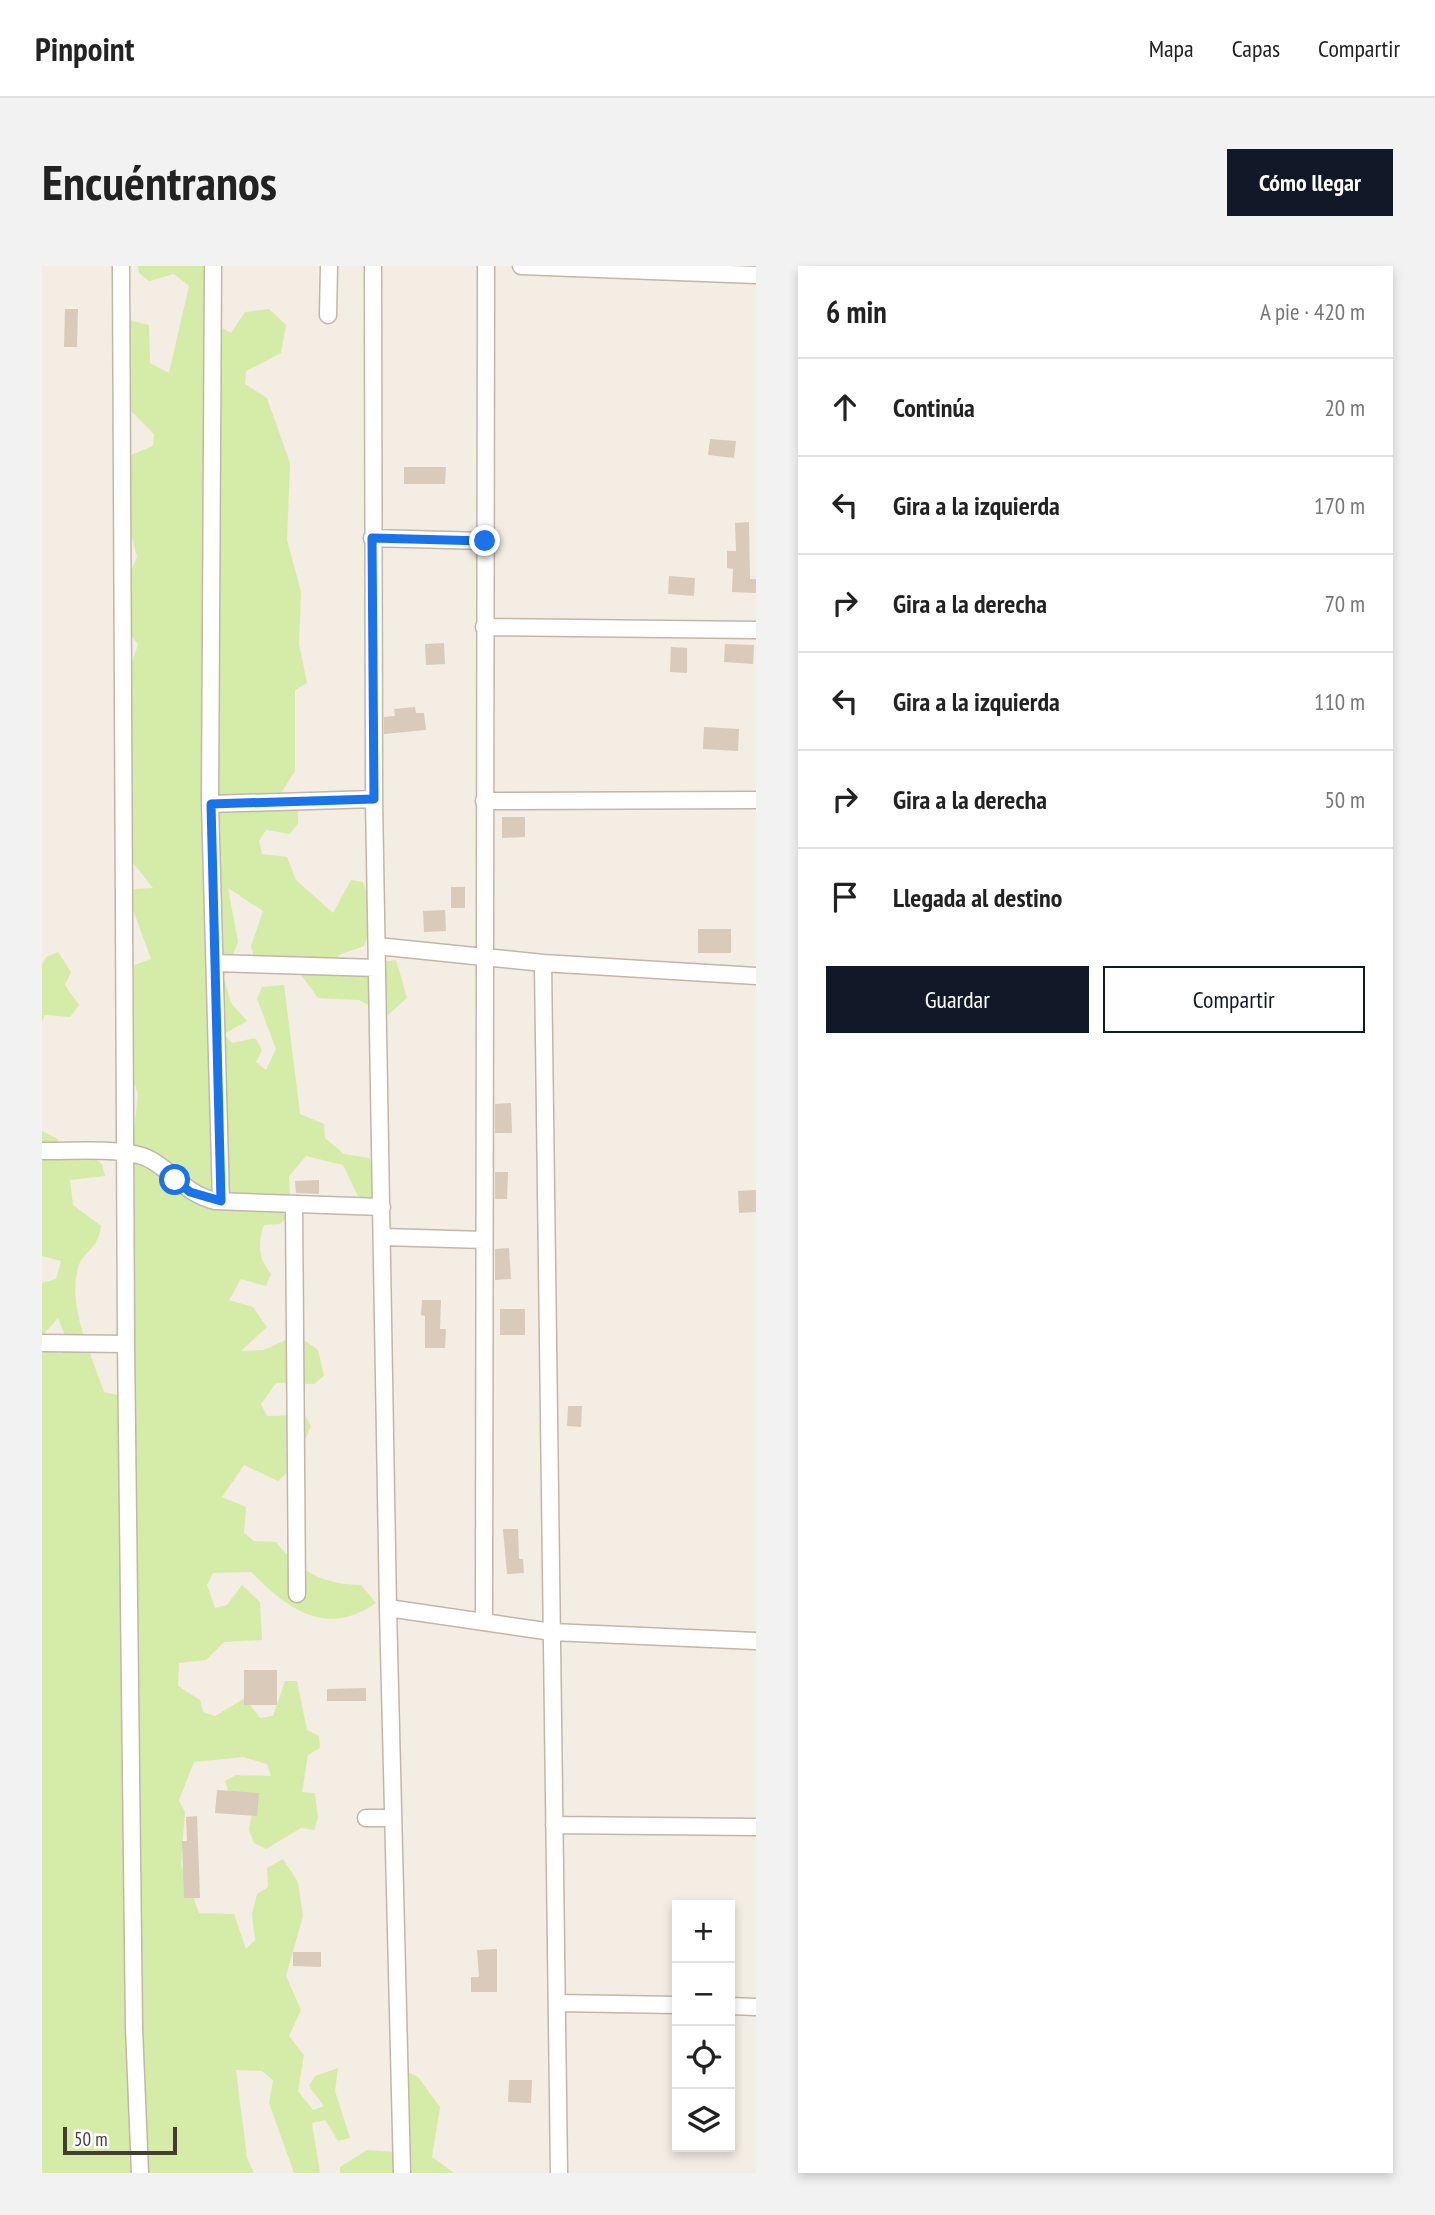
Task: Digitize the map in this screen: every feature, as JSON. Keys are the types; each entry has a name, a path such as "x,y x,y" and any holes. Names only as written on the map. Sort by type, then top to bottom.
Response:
{"lane":[{"path":"121,266 126,1344 134,2028 140,2173"},
{"path":"213,266 211,804 221,1201"},
{"path":"328,315 329,266"},
{"path":"373,266 374,799 387,1608 402,2173"},
{"path":"484,1622 486,266"},
{"path":"521,266 756,275"},
{"path":"372,538 485,541"},
{"path":"484,627 756,630"},
{"path":"211,804 374,799"},
{"path":"484,801 756,800"},
{"path":"377,946 543,963 756,975"},
{"path":"215,963 377,968"},
{"path":"543,963 559,2173"},
{"path":"42,1151 138,1154 153,1161 190,1192 221,1201 382,1207"},
{"path":"294,1204 297,1594"},
{"path":"383,1237 484,1240"},
{"path":"42,1343 126,1344"},
{"path":"387,1608 552,1632 756,1641"},
{"path":"366,1818 392,1818"},
{"path":"554,1825 756,1827"},
{"path":"557,2003 672,2005"},
{"path":"735,2006 756,2007"}],"green space":[{"path":"138,266 217,266 220,327 231,333 245,312 269,309 286,325 281,353 246,371 245,384 267,398 290,463 287,540 301,592 299,644 307,683 295,690 295,771 281,793 298,810 298,823 290,834 266,830 259,841 262,854 287,857 296,880 333,913 351,880 363,882 370,914 367,938 364,946 339,955 334,969 396,960 407,998 388,1015 359,1000 318,998 297,969 257,969 251,946 263,911 228,888 238,942 224,978 231,1003 247,1021 224,1034 232,1043 255,1038 262,1050 256,1062 266,1070 276,1049 257,999 262,987 284,985 300,1114 324,1124 325,1138 344,1154 369,1158 383,1193 373,1202 359,1198 343,1165 306,1156 289,1176 291,1214 280,1224 264,1225 262,1231 262,1257 271,1274 266,1286 241,1279 229,1300 253,1307 267,1327 241,1351 264,1350 297,1335 318,1350 324,1376 314,1384 276,1383 261,1404 267,1416 305,1415 311,1426 306,1438 294,1436 286,1446 289,1471 278,1481 244,1465 222,1497 246,1507 244,1533 254,1541 276,1542 303,1568 324,1579 361,1585 376,1603 358,1613 341,1618 324,1618 294,1607 251,1572 213,1573 207,1585 215,1608 227,1605 242,1585 260,1602 262,1640 224,1642 206,1660 179,1663 178,1686 200,1700 203,1712 215,1716 245,1698 260,1718 273,1716 285,1681 297,1681 307,1730 319,1736 320,1748 308,1755 302,1792 315,1793 318,1818 314,1830 301,1828 266,1849 254,1843 249,1830 255,1796 229,1793 225,1781 236,1775 271,1776 267,1764 243,1757 194,1762 179,1800 185,1812 181,1864 199,1913 234,1914 246,1949 255,1940 252,1914 257,1894 268,1887 267,1868 283,1859 298,1882 303,1916 286,1976 301,2010 289,2036 304,2055 298,2091 313,2110 324,2106 309,2086 315,2076 338,2068 335,2091 350,2138 338,2141 325,2120 312,2123 320,2173 294,2173 269,2103 273,2080 262,2071 236,2070 247,2158 254,2173 42,2173 42,1349 45,1345 60,1354 69,1346 58,1318 42,1336 42,1283 56,1279 61,1261 42,1256 42,1131 58,1139 59,1152 69,1159 93,1157 102,1164 105,1176 70,1180 73,1205 101,1226 97,1240 78,1268 76,1299 82,1331 104,1392 117,1395 127,1385 120,1253 138,1094 125,1058 134,965 151,959 131,904 132,889 153,888 122,849 115,817 121,795 120,700 138,644 125,629 121,595 137,557 120,492 124,466 131,455 153,446 154,434 119,399 131,363 114,327 124,319 149,325 150,363 169,373 189,286 174,274 149,281 139,273"},
{"path":"58,952 71,972 65,985 79,1005 70,1017 45,1015 42,1022 42,965 46,957"},
{"path":"404,2070 418,2077 440,2107 432,2157 454,2173 340,2173 340,2167 367,2150 394,2152"}],"building":[{"path":"65,309 78,309 77,347 64,347"},
{"path":"710,439 736,441 734,458 708,455"},
{"path":"404,467 446,467 445,484 404,484"},
{"path":"749,522 750,579 756,579 756,593 732,592 733,569 727,568 727,551 736,551 735,523"},
{"path":"669,576 695,578 694,596 668,594"},
{"path":"444,643 445,664 426,665 425,644"},
{"path":"725,644 754,645 753,664 724,662"},
{"path":"671,647 687,648 687,673 670,672"},
{"path":"415,707 416,713 424,713 426,730 384,734 384,717 395,716 394,709"},
{"path":"704,727 739,729 738,751 703,749"},
{"path":"502,817 525,817 525,837 502,838"},
{"path":"451,887 465,887 465,908 451,908"},
{"path":"445,910 446,931 424,932 423,911"},
{"path":"698,929 731,929 731,953 698,953"},
{"path":"511,1103 512,1133 495,1133 495,1104"},
{"path":"495,1172 508,1172 507,1199 495,1199"},
{"path":"319,1180 319,1194 296,1193 295,1181"},
{"path":"756,1190 756,1212 739,1213 738,1191"},
{"path":"509,1248 511,1279 495,1280 495,1249"},
{"path":"422,1300 441,1300 440,1329 446,1329 445,1348 425,1348"},
{"path":"500,1309 525,1309 525,1335 500,1335"},
{"path":"568,1406 582,1406 581,1427 567,1426"},
{"path":"503,1529 518,1529 519,1559 523,1559 524,1573 507,1574"},
{"path":"244,1670 277,1670 277,1705 244,1705"},
{"path":"366,1688 366,1701 327,1701 327,1689"},
{"path":"217,1790 259,1793 257,1816 215,1813"},
{"path":"197,1816 200,1898 184,1898 182,1841 187,1841 186,1817"},
{"path":"497,1949 497,1992 471,1992 471,1977 479,1977 477,1950"},
{"path":"293,1952 321,1952 321,1967 293,1966"},
{"path":"509,2080 532,2080 531,2103 508,2102"}],"route":[{"path":"175,1180 190,1192 221,1201 211,804 374,799 372,538 485,541"}]}
